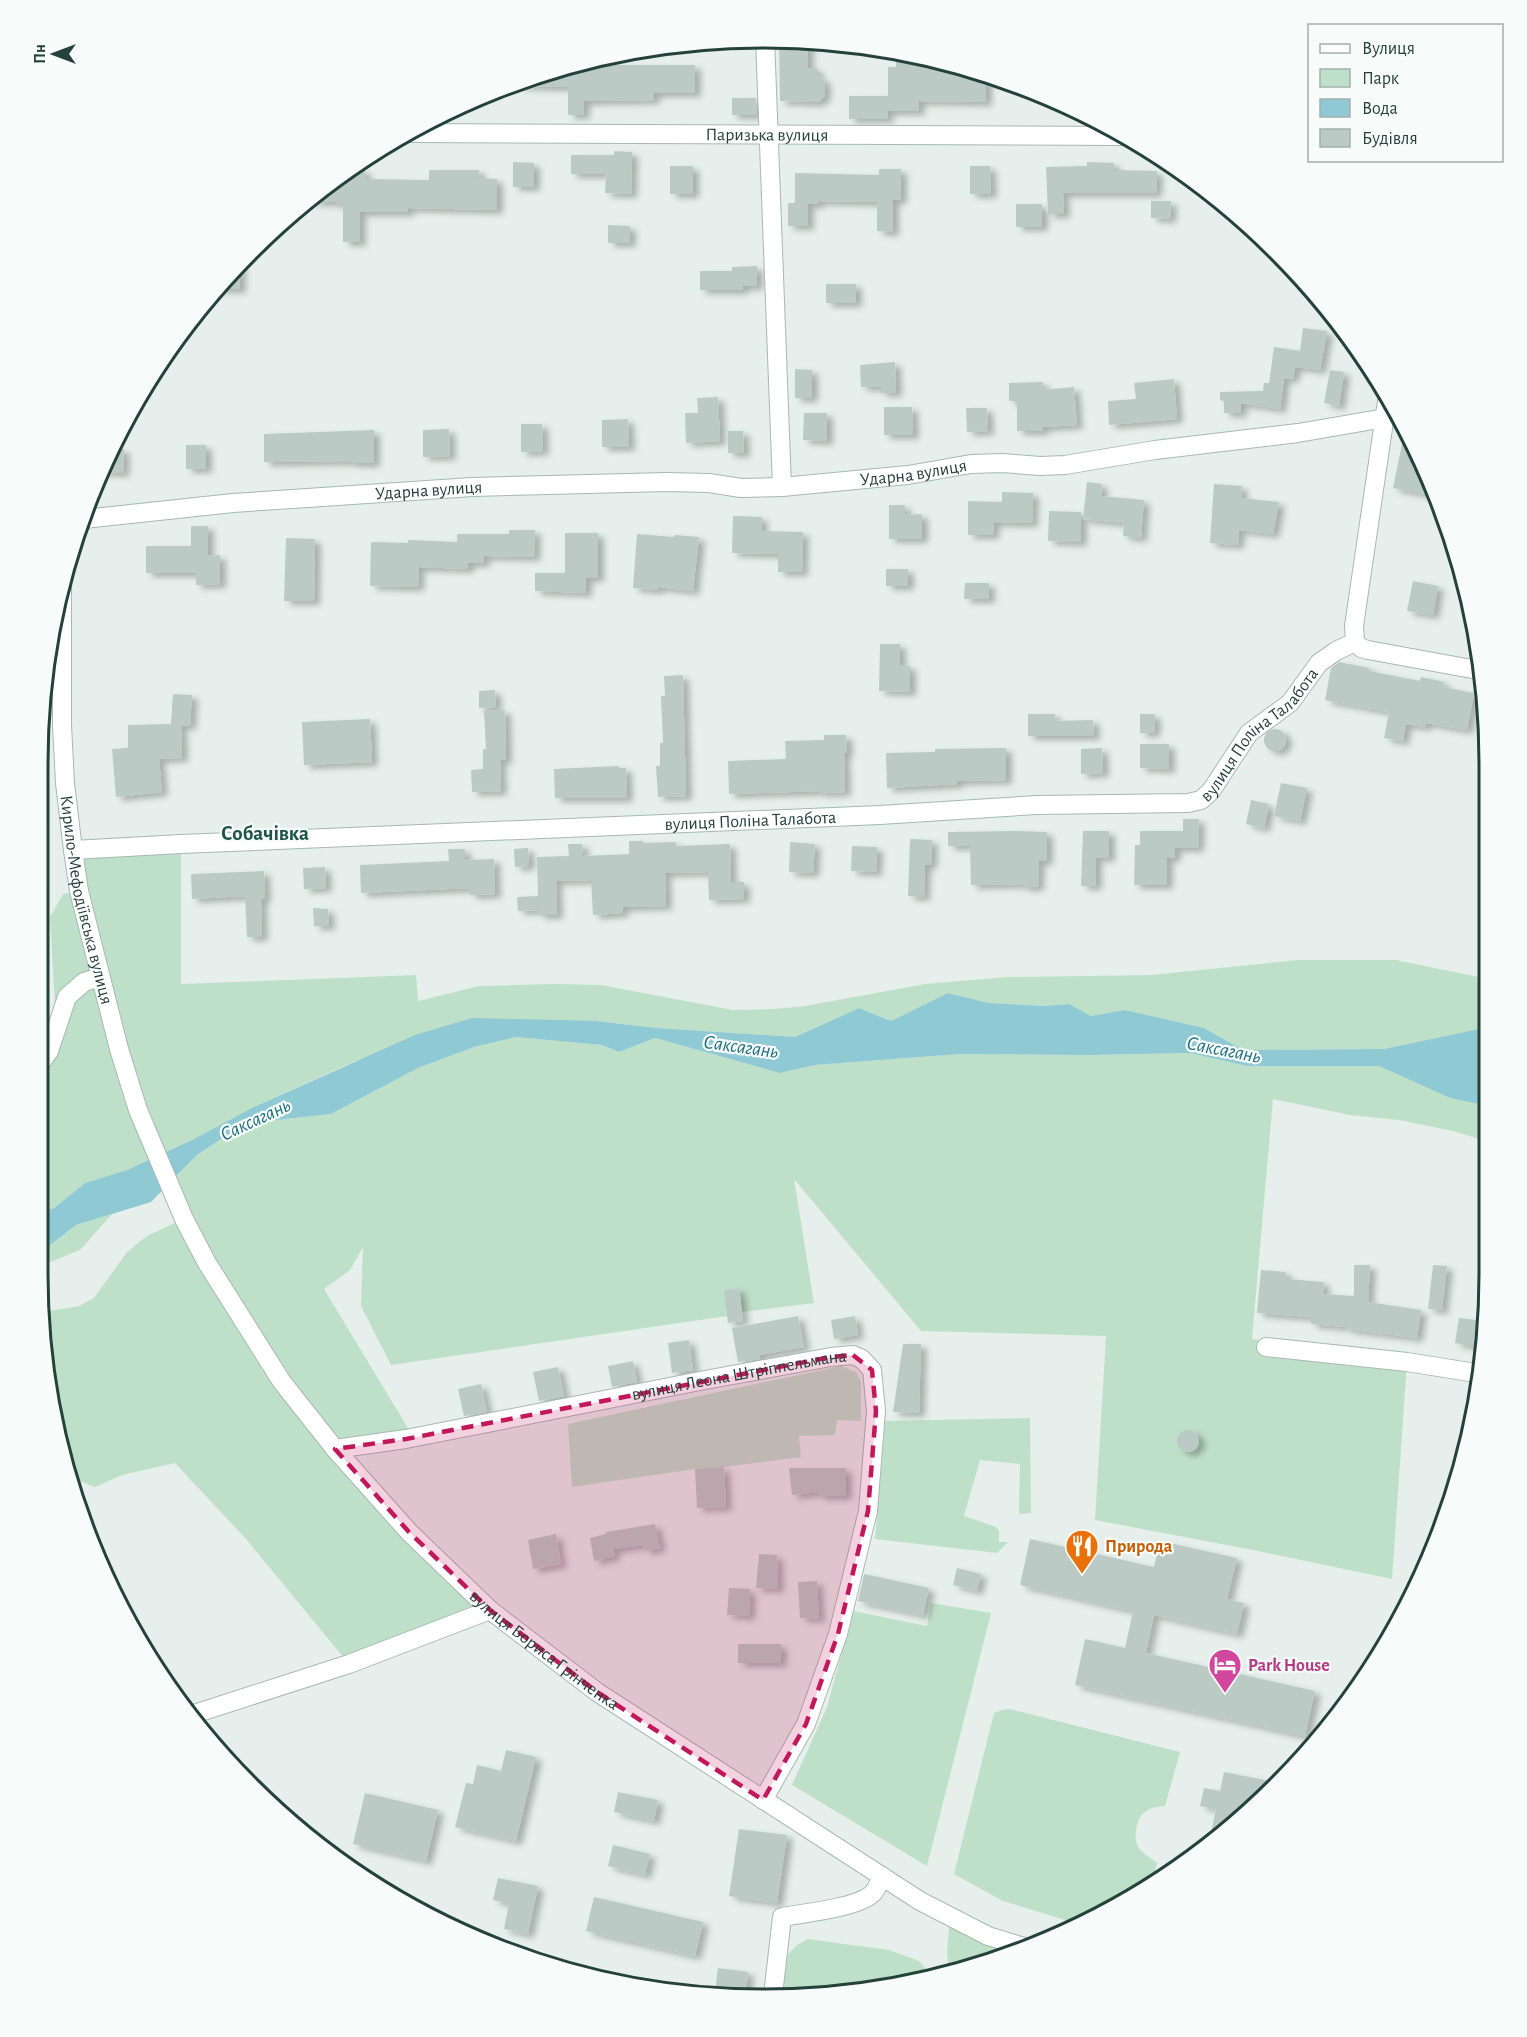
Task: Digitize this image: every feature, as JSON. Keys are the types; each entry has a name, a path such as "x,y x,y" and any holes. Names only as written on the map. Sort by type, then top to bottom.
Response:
{"street":[{"path":"765,48 782,487"},
{"name":"Паризька вулиця","path":"426,133 1106,136"},
{"name":"Ударна вулиця","path":"92,518 233,503 472,488 667,482 709,483 741,488 782,487 908,475 971,464 1065,465 1155,450 1298,433 1385,410"},
{"name":"Ударна вулиця","path":"1355,642 1354,626 1386,411"},
{"name":"Кирило-Мефодіївська вулиця","path":"62,624 62,725 65,783 79,891 119,1049 138,1110 184,1219"},
{"path":"1355,642 1361,648 1368,650 1473,669"},
{"name":"вулиця Поліна Талабота","path":"73,850 868,816 1036,805 1188,803 1201,800 1211,791 1249,733 1290,703 1319,663 1355,642"},
{"path":"48,1052 67,997 84,982 100,977"},
{"name":"вулиця Бориса Грінченка","path":"184,1219 207,1263 282,1382 335,1449 409,1532 490,1610 597,1692 920,1901 988,1936 1013,1944"},
{"path":"1266,1347 1407,1362 1472,1372"},
{"name":"вулиця Леона Штріппельмана","path":"335,1449 406,1439 831,1357 853,1355 862,1359 872,1370 876,1411 868,1511 838,1634 806,1724 763,1800"},
{"path":"199,1712 349,1664 490,1610"},
{"path":"774,1989 782,1917 845,1906 865,1899 875,1892 882,1876"}],"highlighted area":[{"path":"853,1355 872,1370 876,1411 868,1511 838,1634 806,1724 763,1800 597,1692 490,1610 409,1532 335,1449 406,1439 831,1357"}],"green space":[{"path":"181,844 181,984 416,975 418,1001 479,986 601,985 733,1010 805,1006 925,984 1008,977 1151,975 1298,960 1396,960 1479,977 1479,1029 1384,1049 1243,1050 1204,1028 1125,1010 1091,1016 1069,1004 1044,1006 989,1003 949,993 891,1021 859,1008 795,1037 657,1028 596,1021 355,1061 254,1107 192,1140 127,1170 85,1183 54,1208 48,1210 48,1043 56,1024 50,917 63,894 79,891 73,850"},
{"path":"516,1037 602,1045 619,1052 655,1038 780,1073 815,1065 960,1054 1190,1053 1247,1066 1380,1066 1450,1098 1479,1104 1479,1139 1399,1120 1350,1115 1273,1099 1252,1339 1407,1362 1392,1579 1095,1520 1106,1336 921,1331 794,1179 814,1303 742,1312 739,1288 725,1290 727,1316 391,1365 361,1306 363,1247 350,1270 324,1289 414,1438 335,1449 490,1610 349,1664 246,1539 175,1463 122,1475 95,1487 79,1480 72,1459 54,1367 50,1311 79,1306 94,1298 127,1252 147,1236 183,1219 168,1186 197,1155 227,1135 258,1122 331,1114 418,1068 474,1047"},
{"path":"112,1214 80,1250 48,1263 48,1247 76,1225"},
{"path":"841,1366 856,1372 861,1382 861,1421 837,1420 835,1435 799,1436 801,1457 695,1469 572,1487 568,1424"},
{"path":"1030,1418 1031,1513 1019,1514 1020,1464 980,1460 964,1516 996,1527 999,1531 999,1542 1008,1542 997,1553 875,1539 885,1421"},
{"path":"931,1603 991,1613 927,1866 792,1785 827,1707 853,1611 927,1626"},
{"path":"1010,1709 1180,1752 1165,1806 1144,1812 1137,1825 1138,1847 1157,1863 1155,1872 1121,1893 1068,1921 1003,1901 954,1874 994,1713"},
{"path":"950,1916 1015,1943 948,1965"},
{"path":"808,1939 889,1950 919,1961 927,1970 857,1983 774,1989 776,1967 797,1945"}],"water":[{"name":"Саксагань","path":"948,993 989,1003 1044,1006 1069,1004 1091,1016 1125,1010 1204,1028 1243,1050 1384,1049 1479,1029 1479,1104 1450,1098 1379,1066 1247,1066 1190,1053 960,1054 815,1065 780,1073 655,1038 619,1052 602,1045 516,1037 474,1047 418,1068 331,1114 258,1122 227,1135 197,1155 151,1202 76,1225 48,1247 48,1210 54,1208 85,1183 127,1170 192,1140 254,1107 415,1035 472,1018 596,1021 657,1028 795,1037 859,1008 891,1021"}],"building":[{"path":"779,49 808,50 808,68 817,68 817,75 825,81 825,96 818,102 780,101"},
{"path":"896,61 949,72 986,84 986,102 919,101 919,111 887,111 888,119 849,119 849,96 888,96 888,67 896,67"},
{"path":"610,65 695,65 695,93 654,93 654,100 584,101 584,115 568,115 568,87 533,86 578,72"},
{"path":"732,98 756,98 757,115 732,115"},
{"path":"614,151 632,152 631,194 605,193 606,174 571,174 571,155 614,155"},
{"path":"513,162 534,163 534,187 513,187"},
{"path":"1087,162 1114,163 1114,170 1157,171 1156,193 1063,193 1064,214 1048,214 1046,167 1087,166"},
{"path":"670,166 693,166 693,194 670,194"},
{"path":"970,166 990,166 991,194 970,194"},
{"path":"879,169 901,169 901,200 893,200 893,232 877,231 877,202 818,201 818,204 808,204 808,226 788,226 788,203 795,203 795,173 879,175"},
{"path":"365,170 365,179 429,180 429,170 479,170 479,178 497,179 497,210 408,208 408,212 360,212 360,242 343,242 343,204 336,204 336,202 321,202"},
{"path":"1151,201 1171,201 1170,219 1151,218"},
{"path":"1016,204 1042,204 1042,227 1016,227"},
{"path":"608,225 630,226 630,243 608,243"},
{"path":"757,266 757,286 743,286 743,290 700,290 700,271 732,271 732,267"},
{"path":"240,277 240,289 229,289"},
{"path":"826,284 856,284 856,303 826,303"},
{"path":"1303,328 1327,331 1320,370 1295,367 1293,379 1284,378 1280,409 1241,403 1241,413 1224,413 1224,401 1220,400 1220,392 1263,391 1264,383 1269,383 1274,347 1300,351"},
{"path":"895,362 896,393 881,393 881,387 861,387 860,365"},
{"path":"795,369 812,370 812,398 795,398"},
{"path":"1330,370 1344,372 1339,406 1324,403"},
{"path":"1174,379 1177,419 1109,425 1108,401 1136,399 1134,383"},
{"path":"1043,382 1043,390 1074,387 1077,425 1043,427 1043,431 1017,431 1017,401 1009,401 1009,383"},
{"path":"718,397 720,441 686,443 685,413 698,413 697,398"},
{"path":"884,407 912,407 913,435 884,435"},
{"path":"966,408 987,408 988,431 967,432"},
{"path":"804,413 827,413 827,441 803,440"},
{"path":"628,419 629,447 602,447 602,420"},
{"path":"521,424 542,424 543,451 521,452"},
{"path":"449,429 450,456 423,457 423,430"},
{"path":"374,430 374,463 264,462 264,434"},
{"path":"728,431 743,431 744,453 728,453"},
{"path":"1402,442 1424,488 1423,494 1393,488"},
{"path":"186,445 206,445 206,469 186,469"},
{"path":"121,449 124,449 123,473 110,472"},
{"path":"1087,482 1102,484 1101,496 1144,500 1141,538 1123,536 1124,523 1083,519"},
{"path":"1214,484 1242,486 1241,498 1279,502 1273,534 1239,530 1238,545 1210,543"},
{"path":"1002,492 1033,493 1032,523 994,522 993,535 968,535 968,501 1002,502"},
{"path":"889,505 905,505 905,515 922,514 922,539 889,539"},
{"path":"1049,511 1081,512 1081,542 1048,541"},
{"path":"733,516 762,517 761,531 803,532 802,572 778,572 778,554 732,553"},
{"path":"191,526 208,526 208,556 220,555 220,584 196,585 196,573 146,573 146,546 191,546"},
{"path":"509,530 535,530 534,557 484,556 484,563 468,563 468,569 419,567 418,587 370,586 371,542 408,543 408,540 457,542 457,534 509,534"},
{"path":"565,533 598,533 598,578 586,578 586,593 535,591 535,573 565,573"},
{"path":"637,534 699,537 693,591 658,587 658,590 633,588"},
{"path":"286,538 315,539 314,601 284,601"},
{"path":"886,569 908,569 908,586 886,586"},
{"path":"1413,581 1438,586 1433,615 1407,611"},
{"path":"965,583 989,583 989,599 964,599"},
{"path":"880,644 900,644 900,665 910,666 910,692 879,691"},
{"path":"1339,662 1369,668 1369,671 1420,681 1421,677 1444,682 1443,687 1474,693 1467,730 1426,723 1425,727 1406,724 1403,741 1384,738 1389,712 1325,700 1331,668"},
{"path":"683,675 686,796 658,797 656,766 660,766 660,743 663,743 661,696 665,696 664,676"},
{"path":"495,690 496,707 479,708 479,691"},
{"path":"173,694 192,695 190,726 181,725 182,758 159,759 162,792 116,797 112,749 128,748 128,725 171,724"},
{"path":"484,710 505,710 506,760 500,760 501,791 472,792 471,770 483,769 483,749 486,749"},
{"path":"1028,714 1055,714 1055,721 1093,720 1094,736 1028,736"},
{"path":"1140,714 1155,714 1154,733 1140,733"},
{"path":"370,719 372,762 304,765 302,722"},
{"path":"1271,729 1279,729 1286,736 1286,744 1279,751 1271,751 1264,744 1264,736"},
{"path":"824,735 846,735 845,792 729,794 728,761 786,759 785,741 824,740"},
{"path":"1140,744 1169,744 1169,769 1140,768"},
{"path":"1006,748 1006,780 957,781 957,784 887,788 886,753 935,752 935,749"},
{"path":"1102,748 1103,773 1081,774 1081,749"},
{"path":"619,766 619,768 626,768 627,798 555,798 554,769"},
{"path":"1281,783 1307,788 1300,821 1274,816"},
{"path":"1251,800 1269,804 1264,828 1246,824"},
{"path":"1183,819 1199,819 1198,848 1175,848 1175,858 1167,858 1167,885 1134,885 1135,845 1140,845 1140,831 1183,831"},
{"path":"1083,831 1109,831 1109,858 1096,857 1096,886 1081,886"},
{"path":"948,832 1047,832 1047,861 1039,861 1038,887 1023,887 1023,884 971,885 970,846 948,846"},
{"path":"910,839 932,840 931,865 925,865 924,897 908,896"},
{"path":"629,841 676,842 676,846 730,844 731,882 744,882 744,899 709,900 708,872 665,873 666,906 622,907 623,913 593,915 591,880 556,881 557,915 539,915 539,910 518,911 517,897 538,896 537,857 569,856 568,844 582,844 583,856 629,854"},
{"path":"790,842 815,844 813,873 789,872"},
{"path":"852,846 877,847 876,872 851,871"},
{"path":"528,848 529,866 515,867 514,849"},
{"path":"448,849 465,849 465,860 494,859 495,894 470,895 470,888 361,893 360,865 449,861"},
{"path":"325,867 326,888 304,889 303,868"},
{"path":"264,871 265,899 261,899 262,937 247,937 245,896 192,899 191,874"},
{"path":"313,908 328,909 329,926 314,926"},
{"path":"1354,1265 1370,1265 1368,1302 1421,1310 1417,1338 1311,1324 1311,1317 1257,1313 1261,1270 1286,1272 1286,1279 1324,1282 1323,1294 1354,1296"},
{"path":"1433,1265 1447,1266 1442,1310 1428,1309"},
{"path":"739,1288 743,1321 728,1323 724,1290"},
{"path":"798,1316 804,1347 759,1355 760,1359 738,1362 732,1328"},
{"path":"855,1316 858,1335 834,1339 831,1320"},
{"path":"1459,1318 1477,1320 1475,1346 1455,1343"},
{"path":"689,1340 693,1370 672,1373 668,1343"},
{"path":"903,1344 921,1344 919,1413 893,1412"},
{"path":"633,1361 637,1382 612,1387 608,1366"},
{"path":"558,1367 564,1396 539,1401 533,1372"},
{"path":"481,1384 487,1412 464,1416 458,1389"},
{"path":"1188,1430 1196,1433 1199,1441 1196,1449 1188,1452 1180,1449 1177,1441 1180,1433"},
{"path":"724,1467 726,1507 697,1508 695,1469"},
{"path":"789,1468 846,1468 846,1496 819,1496 819,1492 792,1495"},
{"path":"655,1524 660,1548 645,1551 644,1545 613,1549 615,1556 594,1561 590,1538 606,1534 606,1532"},
{"path":"556,1534 561,1564 533,1569 528,1540"},
{"path":"1030,1539 1154,1567 1160,1541 1237,1558 1227,1599 1244,1603 1237,1634 1154,1615 1146,1653 1315,1691 1305,1736 1075,1685 1085,1639 1125,1648 1133,1611 1020,1585"},
{"path":"759,1554 777,1555 778,1589 756,1588"},
{"path":"957,1568 981,1574 977,1591 953,1585"},
{"path":"864,1574 929,1588 923,1615 858,1601"},
{"path":"817,1581 819,1619 800,1618 798,1582"},
{"path":"729,1588 750,1589 749,1616 727,1615"},
{"path":"738,1644 781,1644 781,1663 738,1663"},
{"path":"506,1750 536,1757 516,1841 455,1827 466,1783 473,1784 477,1765 501,1771"},
{"path":"1224,1772 1267,1781 1211,1831 1216,1809 1200,1806 1204,1788 1220,1791"},
{"path":"618,1792 658,1800 654,1821 614,1812"},
{"path":"365,1793 438,1810 426,1861 353,1844"},
{"path":"739,1829 787,1835 777,1903 729,1896"},
{"path":"613,1845 650,1854 645,1875 608,1866"},
{"path":"498,1878 538,1886 528,1934 504,1929 509,1903 493,1900"},
{"path":"594,1897 703,1922 695,1956 586,1931"},
{"path":"718,1968 748,1972 747,1988 716,1987"}],"place":[{"name":"Природа","path":"1082,1575"},
{"name":"Park House","path":"1225,1694"}],"district":[{"name":"Собачівка","path":"265,833"}]}
